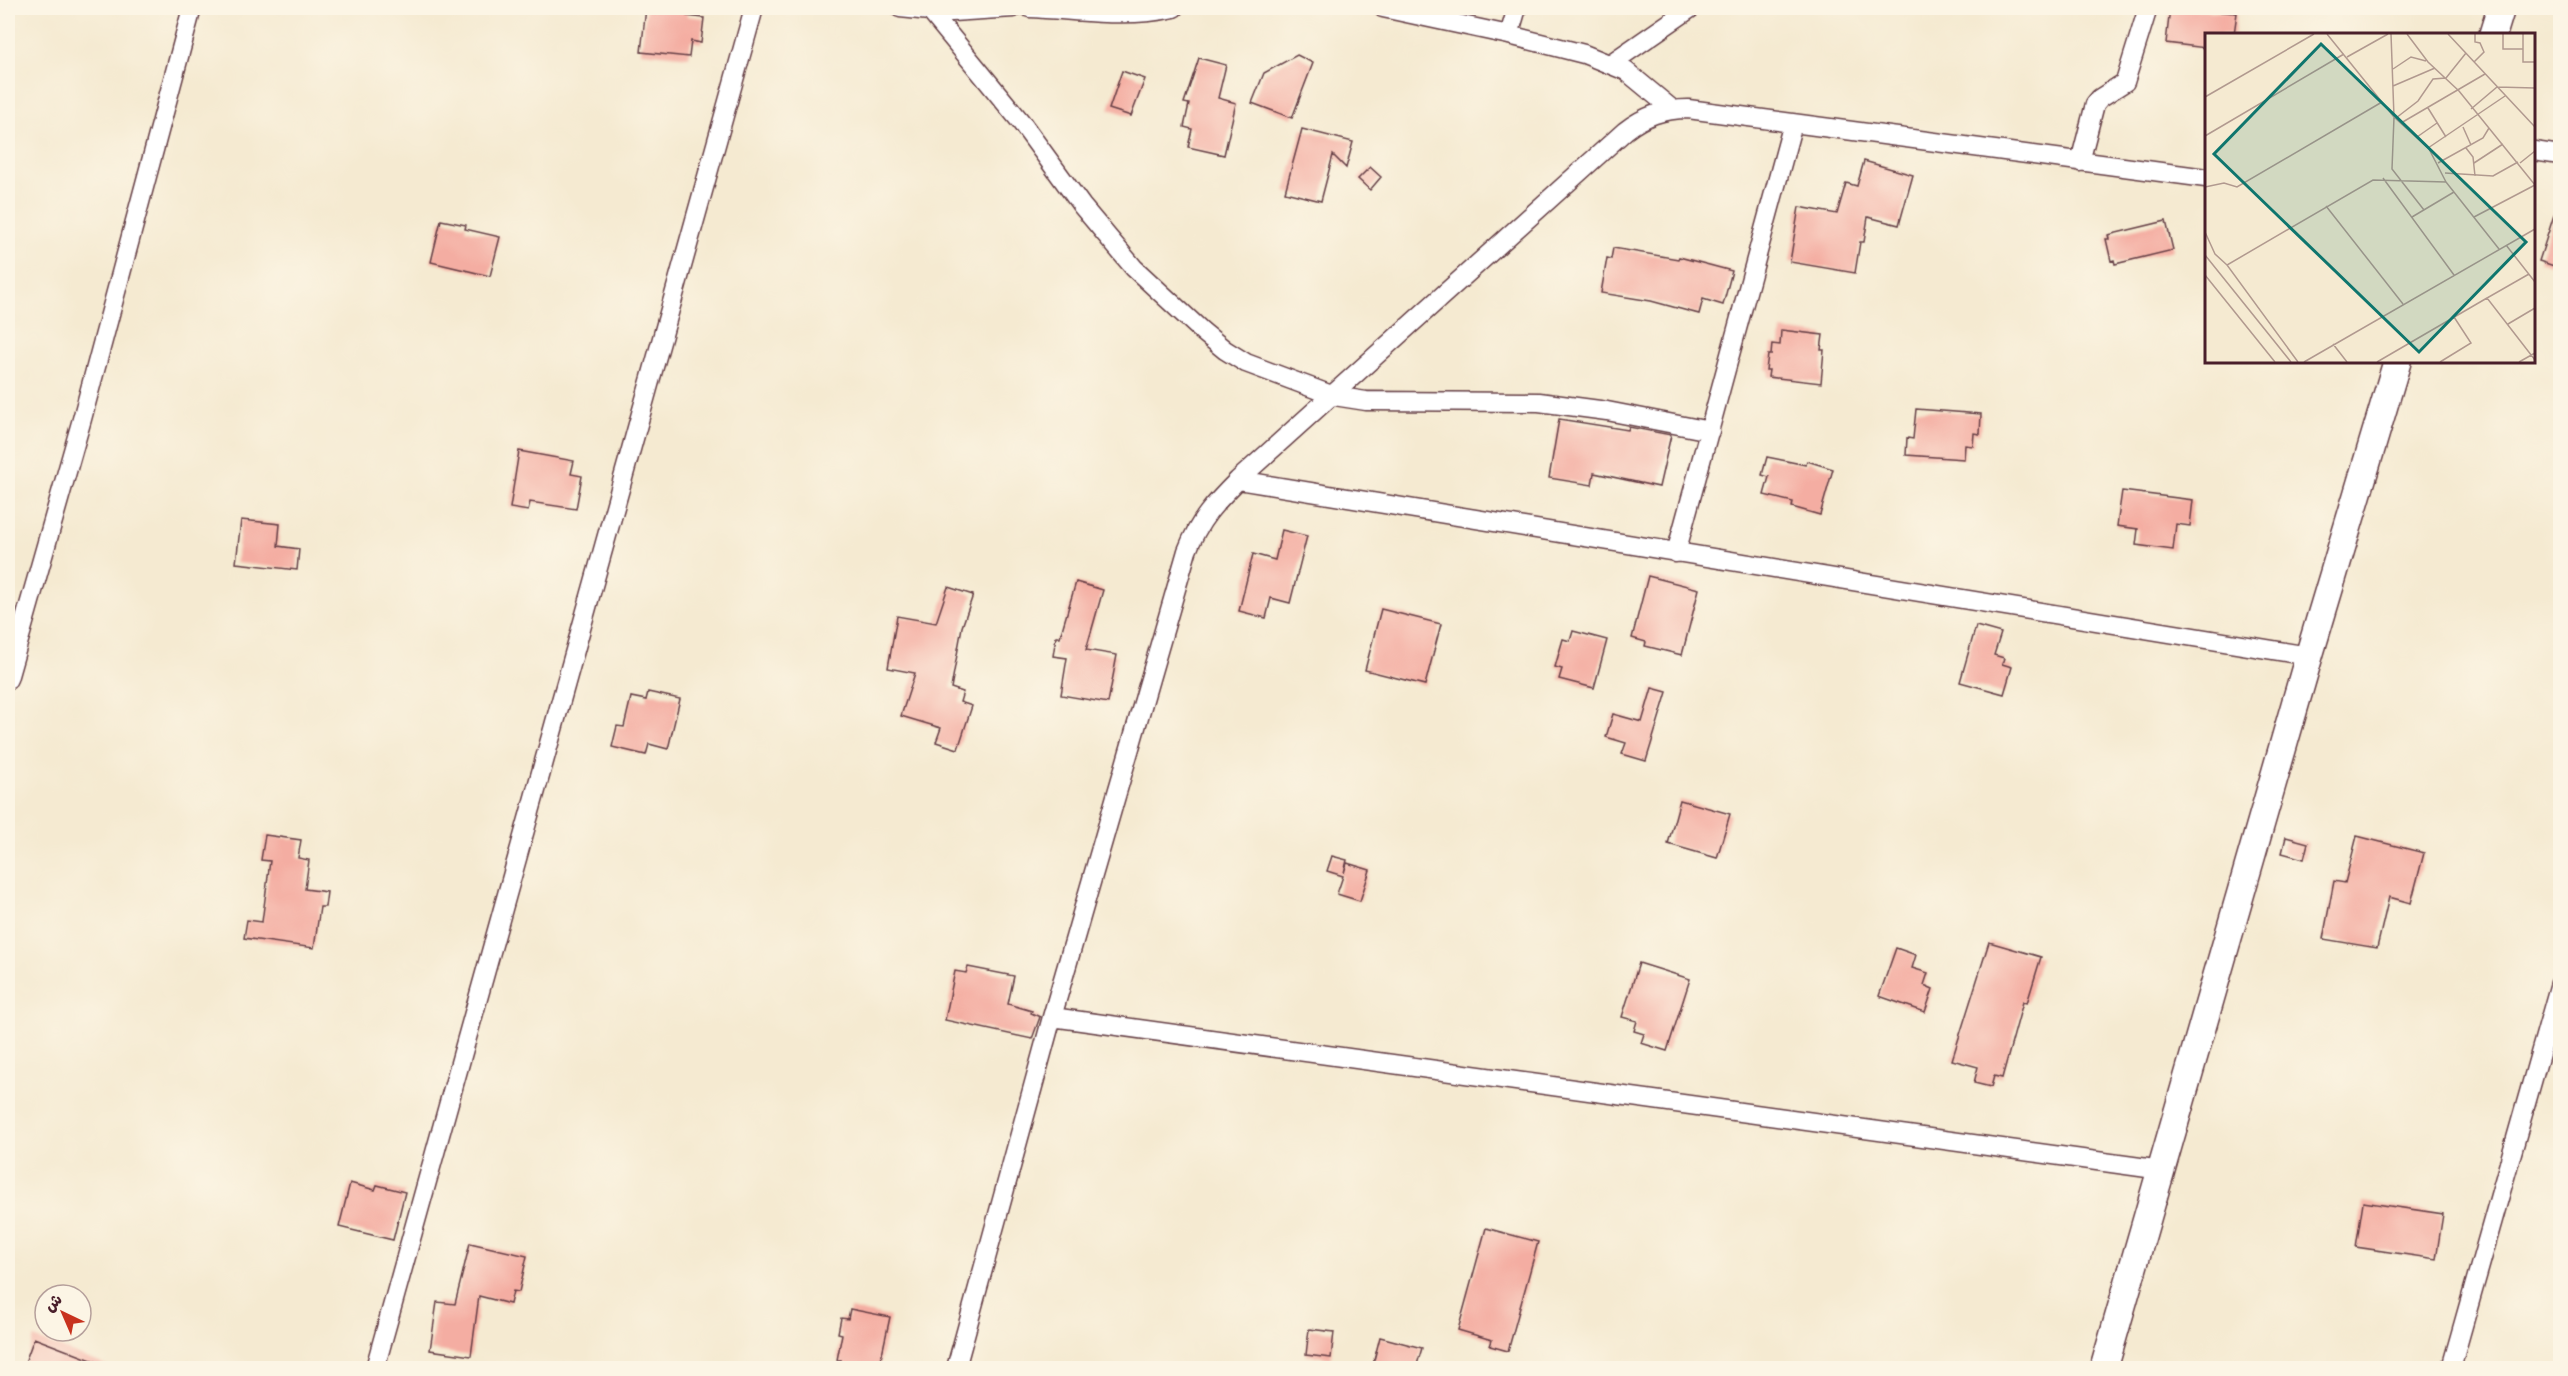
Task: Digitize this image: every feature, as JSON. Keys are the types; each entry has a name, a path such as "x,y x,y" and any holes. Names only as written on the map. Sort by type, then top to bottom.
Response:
{"street":[{"path":"8,679 82,419 192,8"},
{"path":"375,1368 754,8"},
{"path":"900,8 953,10 1013,8"},
{"path":"1029,8 1148,14 1174,8"},
{"path":"1383,8 1562,47 1610,64 1641,81 1672,109"},
{"path":"1509,35 1518,8"},
{"path":"1610,64 1691,8"},
{"path":"2080,162 2095,104 2100,98 2125,82 2148,8"},
{"path":"2493,33 2501,8"},
{"path":"928,9 1021,122 1082,206 1134,268 1174,307 1225,350 1246,363 1334,396 1366,401 1539,402 1607,411 1710,430"},
{"path":"956,1368 1052,1017 1186,551 1195,529 1204,516 1238,480 1334,396 1625,131 1647,117 1672,109 2205,178"},
{"path":"1676,553 1793,123"},
{"path":"2535,151 2560,155"},
{"path":"2104,1368 2309,656 2397,363"},
{"path":"1238,480 2309,656"},
{"path":"2451,1368 2560,983"},
{"path":"1052,1017 2162,1170"}],"building":[{"path":"646,8 687,12 687,16 704,18 701,43 691,41 689,57 641,52"},
{"path":"2170,8 2237,13 2234,33 2205,33 2205,48 2166,43"},
{"path":"1297,55 1313,63 1292,118 1252,103 1264,73"},
{"path":"1199,58 1226,65 1218,98 1236,103 1224,155 1188,147 1192,129 1184,127 1189,104 1184,103"},
{"path":"1122,71 1145,79 1131,116 1109,109"},
{"path":"1302,129 1353,142 1346,168 1333,155 1321,201 1285,192"},
{"path":"1864,161 1913,175 1899,225 1868,217 1864,242 1860,242 1855,273 1790,262 1799,207 1837,214 1846,183 1857,186"},
{"path":"1370,167 1381,177 1370,190 1358,179"},
{"path":"2557,206 2560,206 2560,268 2539,261"},
{"path":"441,220 466,225 465,229 500,237 490,276 431,262"},
{"path":"2166,221 2173,250 2115,264 2114,260 2111,261 2106,239 2109,239 2108,235"},
{"path":"1613,248 1678,259 1679,257 1732,271 1723,305 1703,299 1699,314 1651,301 1601,293 1607,258 1611,259"},
{"path":"1781,330 1823,335 1821,383 1768,377 1769,370 1766,370 1768,355 1771,355 1772,344 1780,345"},
{"path":"1916,409 1981,414 1980,434 1974,433 1973,446 1965,445 1964,459 1906,455 1907,438 1913,439"},
{"path":"1559,419 1628,430 1629,427 1671,435 1659,487 1594,473 1592,485 1549,478"},
{"path":"519,451 574,461 571,474 582,476 576,509 530,502 528,511 510,508"},
{"path":"1767,457 1806,465 1807,461 1833,469 1820,515 1792,507 1793,502 1764,495 1769,477 1762,475"},
{"path":"2122,491 2193,500 2190,526 2176,524 2173,550 2136,545 2138,529 2117,526"},
{"path":"241,520 280,524 278,546 299,549 297,570 236,563"},
{"path":"1282,530 1307,536 1290,603 1271,598 1266,618 1239,611 1253,554 1275,560"},
{"path":"1648,576 1699,589 1682,655 1645,646 1646,642 1632,638"},
{"path":"1076,582 1103,590 1086,650 1117,655 1108,703 1061,695 1067,658 1053,656 1056,637 1060,637"},
{"path":"948,587 973,595 962,627 951,688 963,692 960,702 972,706 958,749 936,742 941,728 901,716 915,673 888,668 897,616 936,623"},
{"path":"1381,609 1441,624 1425,685 1365,670"},
{"path":"1976,626 2001,633 1994,655 2004,658 2002,664 2012,667 2004,694 1960,682"},
{"path":"1573,631 1607,640 1594,688 1559,679 1562,669 1555,667 1563,639 1570,641"},
{"path":"1652,688 1667,692 1646,761 1622,754 1626,743 1606,737 1613,714 1642,722"},
{"path":"648,692 680,699 668,749 649,744 646,755 612,747 617,726 624,727 631,697 646,700"},
{"path":"1680,800 1730,814 1717,858 1668,844"},
{"path":"265,835 301,840 298,858 309,860 305,889 327,892 325,907 320,907 314,948 244,938 247,920 262,922 270,861 261,860"},
{"path":"2357,836 2424,853 2411,903 2389,897 2377,948 2323,939 2334,881 2345,883"},
{"path":"2286,837 2308,843 2304,859 2282,853"},
{"path":"1332,856 1347,860 1344,873 1347,863 1370,870 1360,901 1337,894 1343,876 1327,871"},
{"path":"1989,942 2041,957 2027,1003 2023,1002 2002,1078 1994,1076 1991,1087 1974,1083 1978,1067 1952,1060"},
{"path":"1896,948 1916,955 1912,968 1928,973 1924,985 1933,989 1925,1012 1879,996"},
{"path":"1639,963 1690,979 1667,1051 1641,1043 1644,1034 1634,1031 1637,1021 1622,1017"},
{"path":"968,967 1014,976 1008,1004 1032,1011 1031,1013 1040,1017 1032,1039 945,1020 955,971 966,973"},
{"path":"350,1183 375,1190 377,1185 405,1192 393,1240 339,1227"},
{"path":"2363,1202 2443,1214 2436,1259 2356,1247"},
{"path":"1486,1228 1538,1242 1508,1351 1490,1346 1492,1340 1458,1330"},
{"path":"470,1243 527,1256 519,1292 513,1291 510,1304 479,1296 471,1356 430,1350 437,1302 455,1304"},
{"path":"850,1309 890,1317 879,1368 840,1364 841,1360 837,1360 842,1334 838,1333 841,1318 848,1319"},
{"path":"1309,1329 1334,1332 1331,1358 1306,1355"},
{"path":"1380,1337 1422,1348 1416,1368 1372,1368"},
{"path":"33,1341 33,1343 47,1343 110,1367 110,1368 23,1368"}]}
